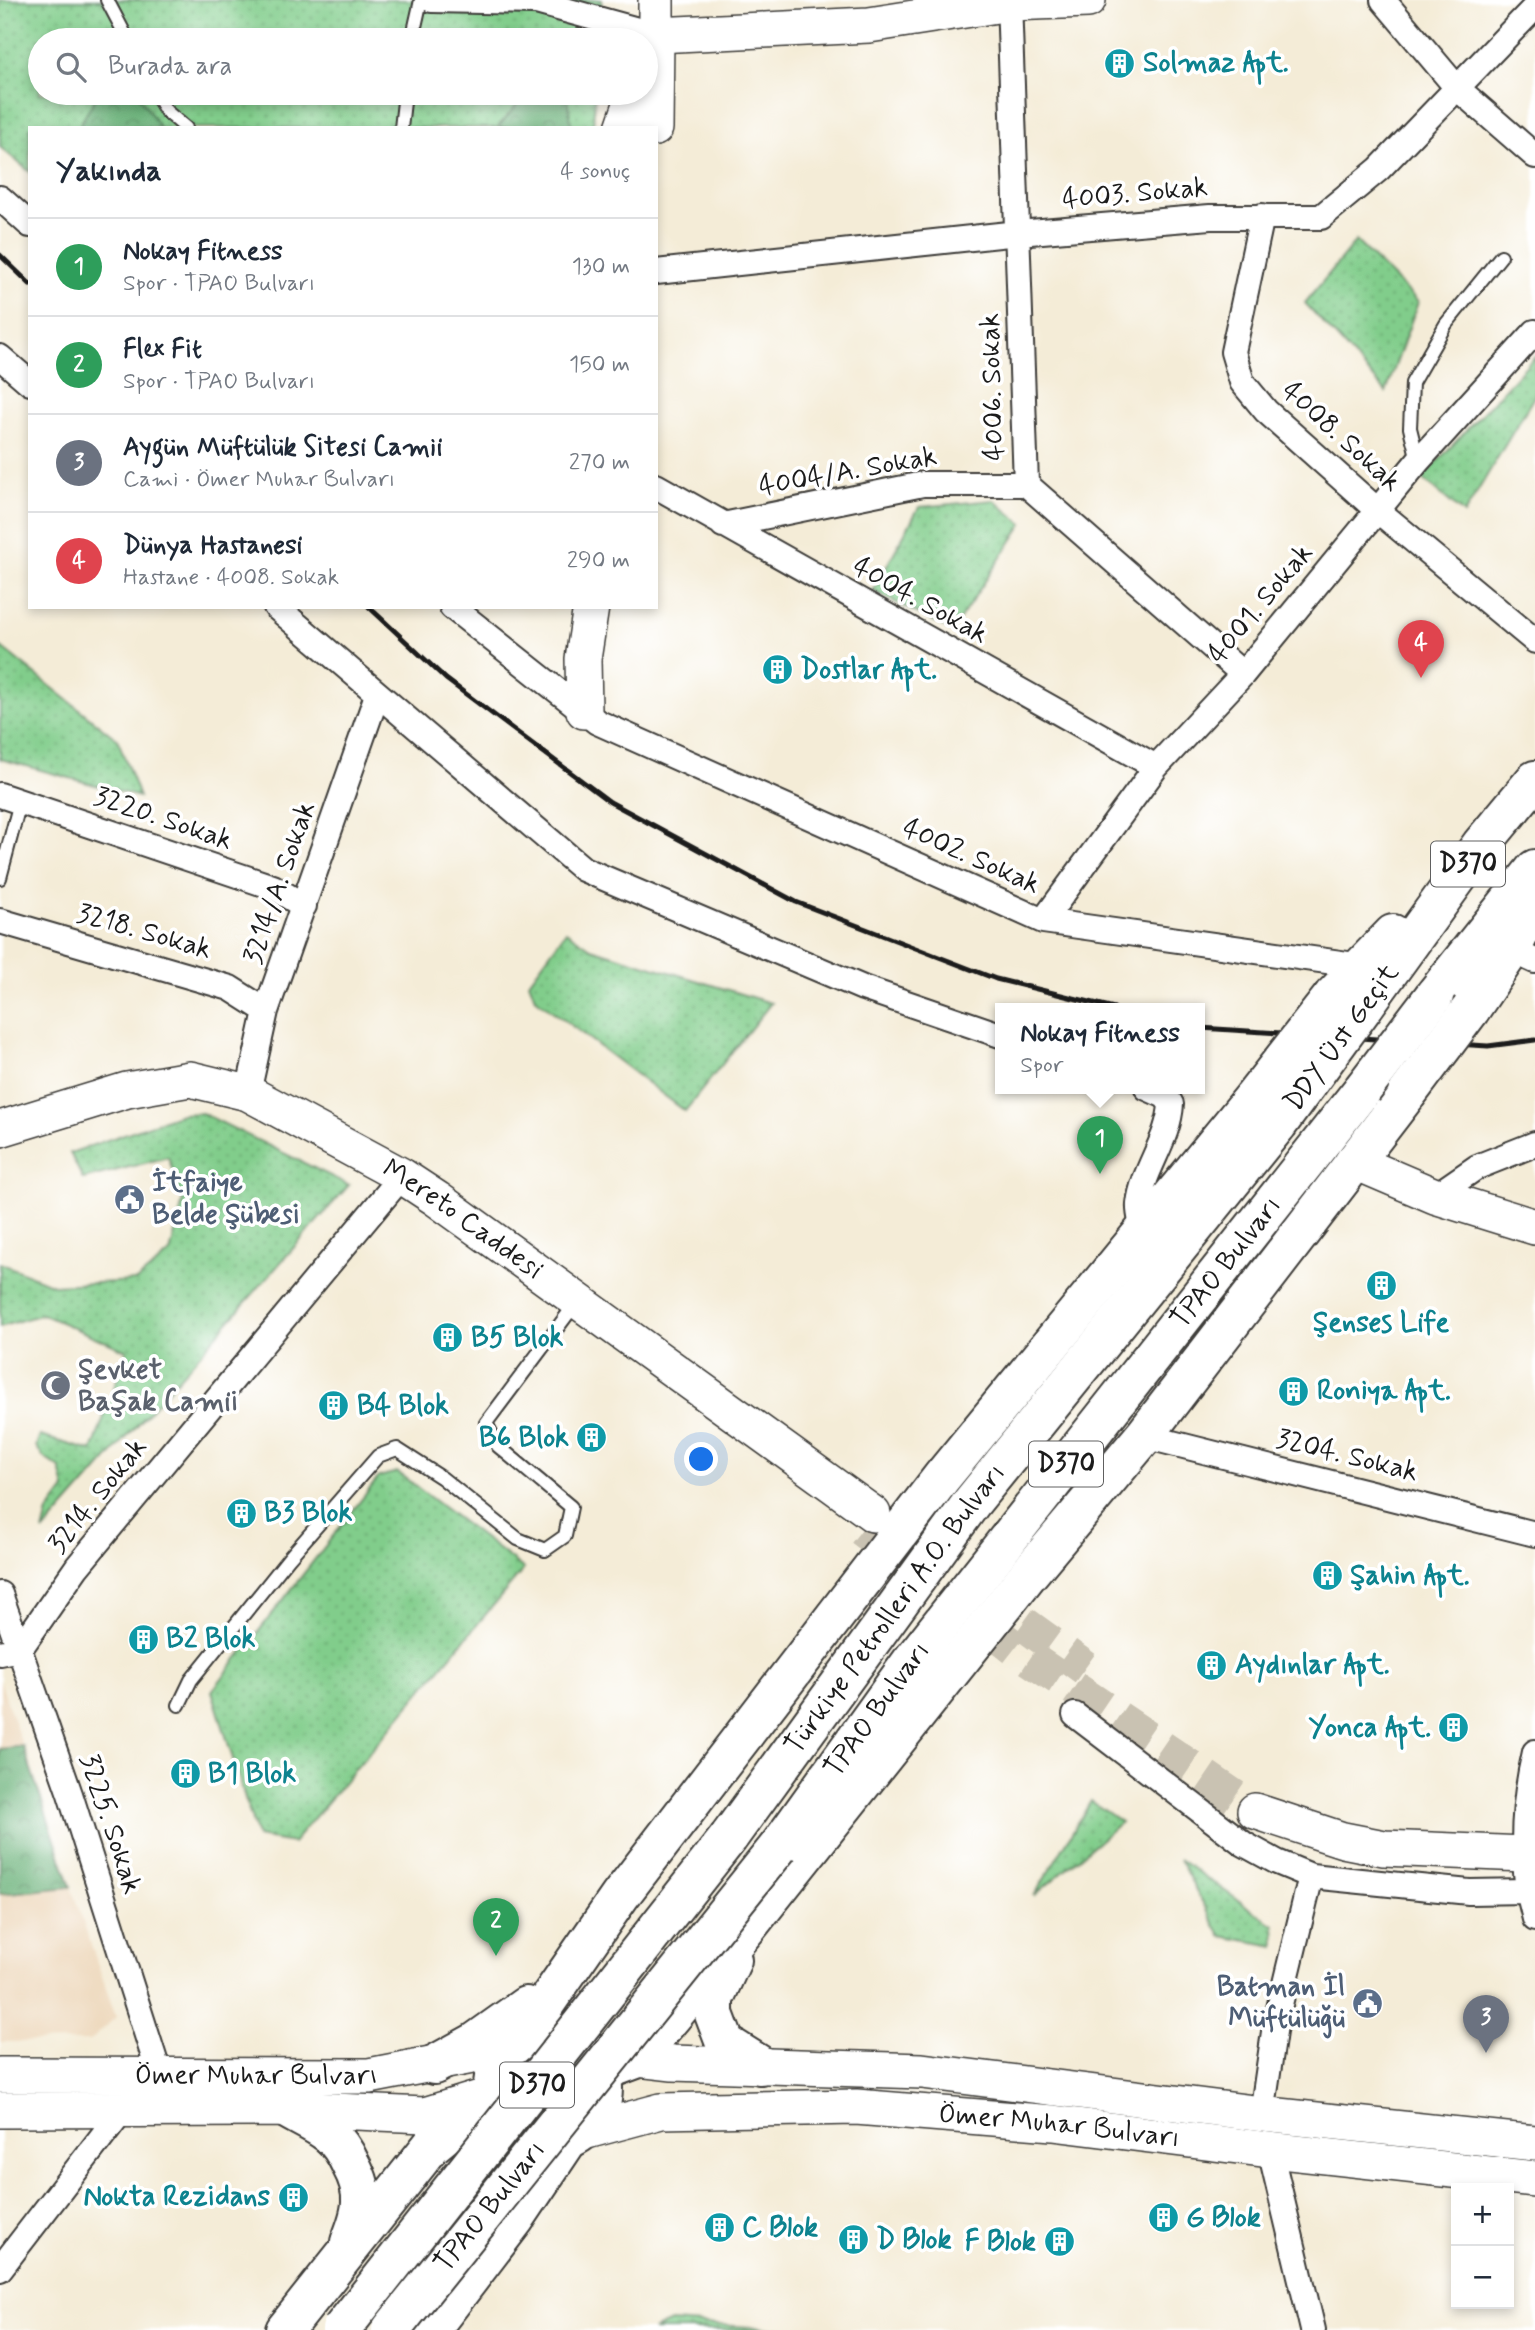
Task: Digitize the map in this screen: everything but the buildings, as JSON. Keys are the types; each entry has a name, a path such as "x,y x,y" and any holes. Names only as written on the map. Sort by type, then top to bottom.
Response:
{"highway":[{"name":"D370","path":"1481,845 1535,780"},
{"name":"DDY Üst Geçit","path":"1265,1111 1405,951 1481,845"},
{"name":"Türkiye Petrolleri A.O. Bulvarı","path":"729,1837 972,1502 1265,1111 1333,996 1481,845"},
{"name":"DDY Üst Geçit","path":"1363,1089 1535,869"},
{"path":"1523,955 1535,903"},
{"name":"TPAO Bulvarı","path":"610,2061 746,1929 1030,1572 1144,1436 1471,1010 1523,955"},
{"name":"TPAO Bulvarı","path":"391,2330 779,1846 911,1662 1363,1089"},
{"path":"515,2044 540,2033 560,2033 610,2061 602,2103 594,2119 575,2136 541,2143 516,2133 503,2120 493,2095 493,2078 515,2044 629,1885 942,1477 1143,1232 1265,1111"},
{"name":"TPAO Bulvarı","path":"341,2330 729,1837"},
{"path":"746,1929 714,1999 714,2014 725,2043 760,2065"},
{"path":"433,2065 483,2037 561,1979"},
{"path":"285,2330 432,2145 493,2095"},
{"path":"287,2109 330,2134 345,2152 359,2180 364,2197 361,2216 342,2261"},
{"name":"TPAO Bulvarı","path":"430,2330 575,2136"}],"main road":[{"path":"653,28 656,0"},
{"path":"658,48 869,25 1009,2 1088,0"},
{"path":"623,126 631,105"},
{"path":"654,105 655,126"},
{"path":"584,711 583,659 591,609"},
{"name":"Mereto Caddesi","path":"0,1129 127,1090 190,1079 248,1093 402,1176 867,1522"},
{"path":"1353,1161 1435,1196 1535,1227"},
{"path":"1258,1802 1343,1840 1384,1848 1529,1843"},
{"name":"Ömer Muhar Bulvarı","path":"0,2075 159,2073 369,2076 433,2065 515,2044"},
{"name":"Ömer Muhar Bulvarı","path":"610,2061 922,2071 1262,2114 1535,2143"},
{"name":"Ömer Muhar Bulvarı","path":"0,2110 287,2109 425,2115 493,2095"},
{"name":"Ömer Muhar Bulvarı","path":"575,2136 661,2111 856,2107 1053,2123 1535,2179"}],"street":[{"path":"432,0 536,2 600,28"},
{"path":"1384,0 1457,88 1535,156"},
{"name":"4006. Sokak","path":"1009,2 1026,484 1243,674"},
{"name":"4003. Sokak","path":"658,272 1018,233 1210,217 1321,217 1378,169 1535,7"},
{"path":"0,198 28,223"},
{"name":"4008. Sokak","path":"1262,216 1233,352 1242,382 1265,411 1377,510 1535,641"},
{"name":"4001. Sokak","path":"1042,921 1156,767 1243,674 1418,461 1535,332"},
{"path":"0,357 28,381"},
{"name":"4004/A. Sokak","path":"723,525 923,484 1026,484"},
{"name":"4004. Sokak","path":"658,487 1156,767"},
{"path":"278,609 583,869 863,988 995,1033"},
{"name":"4002. Sokak","path":"455,609 597,722 1042,921 1362,966"},
{"name":"3214/A. Sokak","path":"248,1093 266,1011 377,695"},
{"name":"3220. Sokak","path":"10,799 273,887 304,906"},
{"name":"3218. Sokak","path":"0,920 230,988 266,1011"},
{"path":"1143,1232 1139,1205 1147,1174 1162,1143 1171,1104 1160,1094"},
{"path":"1435,1196 1477,1167 1535,1144"},
{"name":"3214. Sokak","path":"10,1651 402,1176"},
{"name":"3204. Sokak","path":"1144,1436 1535,1534"},
{"name":"3225. Sokak","path":"0,1594 10,1651 159,2073"},
{"path":"1075,1715 1244,1843 1311,1876 1469,1892 1527,1891"},
{"path":"1535,1752 1527,1891 1535,1919"},
{"path":"1262,2114 1275,2025 1311,1876"},
{"path":"0,2269 124,2109"},
{"path":"1270,2150 1313,2330"}],"lane":[{"path":"107,0 122,28"},
{"path":"415,28 421,0"},
{"path":"162,105 184,126"},
{"path":"401,126 404,105"},
{"path":"1418,461 1410,428 1412,383 1446,324 1501,256"},
{"path":"0,878 10,799"},
{"path":"179,1706 199,1670 289,1558 377,1456 397,1449 442,1478 518,1539 545,1550 565,1536 571,1507 498,1446 486,1423 574,1306"}],"shaded area":[{"path":"0,1681 116,2017 90,2041 0,2042"}],"green space":[{"path":"0,0 602,0 600,28 28,28 28,105 594,105 593,126 28,126 28,170 0,147"},
{"path":"91,105 145,105 159,126 79,126"},
{"path":"517,105 568,105 572,126 499,126"},
{"path":"1356,241 1418,302 1386,392 1305,303"},
{"path":"1535,356 1535,395 1464,514 1422,478"},
{"path":"994,500 1023,524 952,631 873,591 919,507"},
{"path":"0,646 118,740 139,797 0,759"},
{"path":"566,931 591,948 771,1003 685,1111 535,998 529,982"},
{"path":"202,1113 349,1185 43,1532 48,1512 65,1489 60,1468 43,1457 36,1446 40,1436 92,1451 127,1351 42,1314 0,1327 0,1263 53,1285 136,1281 170,1253 183,1201 168,1157 83,1179 70,1153 181,1114"},
{"path":"397,1472 524,1569 293,1843 257,1837 212,1691 379,1477"},
{"path":"23,1746 71,1887 0,1894 0,1749"},
{"path":"1091,1801 1121,1822 1034,1896"},
{"path":"1179,1859 1274,1925 1275,1946 1221,1936"},
{"path":"671,2322 801,2330 653,2330"}],"tunnel":[{"path":"862,1529 1016,1649 1255,1811"},
{"path":"980,1592 1085,1668"}],"railway":[{"path":"0,255 28,282"},
{"path":"371,609 446,679 610,802 796,902 996,979 1094,1003"},
{"path":"1205,1028 1488,1046 1535,1040"}],"place":[{"name":"Solmaz Apt.","path":"1120,63"},
{"name":"Dostlar Apt.","path":"777,670"},
{"name":"Dünya Hastanesi","path":"1421,678"},
{"name":"Nokay Fitness","path":"1100,1174"},
{"name":"İtfaiye Belde Şübesi","path":"129,1199"},
{"name":"Şenses Life","path":"1381,1286"},
{"name":"B5 Blok","path":"448,1338"},
{"name":"Şevket Başak Camii","path":"55,1386"},
{"name":"Roniya Apt.","path":"1294,1391"},
{"name":"B4 Blok","path":"334,1406"},
{"name":"B6 Blok","path":"592,1438"},
{"name":"B3 Blok","path":"241,1513"},
{"name":"Şahin Apt.","path":"1327,1576"},
{"name":"B2 Blok","path":"143,1639"},
{"name":"Aydınlar Apt.","path":"1212,1665"},
{"name":"Yonca Apt.","path":"1454,1728"},
{"name":"B1 Blok","path":"185,1774"},
{"name":"Flex Fit","path":"496,1956"},
{"name":"Batman İl Müftülüğü","path":"1368,2003"},
{"name":"Aygün Müftülük Sitesi Camii","path":"1486,2053"},
{"name":"Nokta Rezidans","path":"293,2197"},
{"name":"G Blok","path":"1163,2218"},
{"name":"C Blok","path":"719,2228"},
{"name":"D Blok","path":"853,2240"},
{"name":"F Blok","path":"1059,2242"}]}
